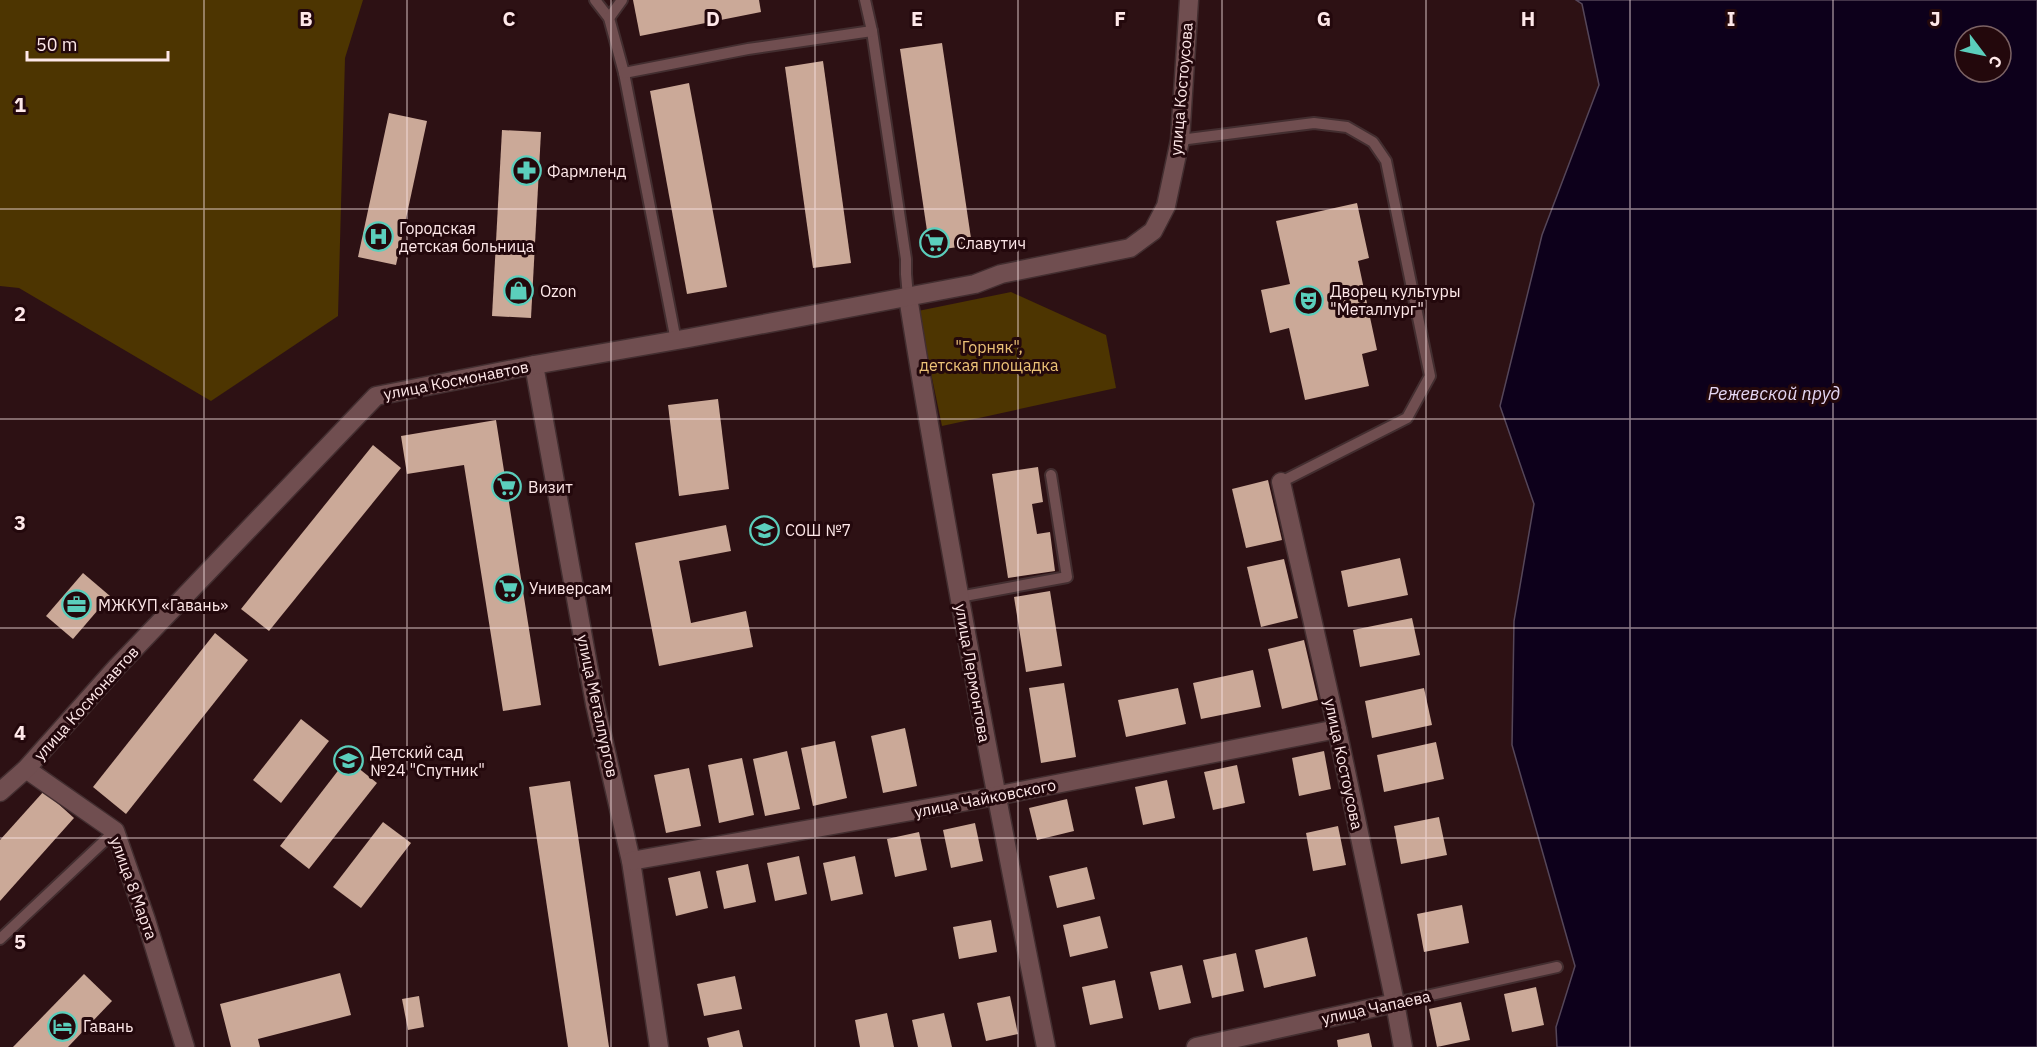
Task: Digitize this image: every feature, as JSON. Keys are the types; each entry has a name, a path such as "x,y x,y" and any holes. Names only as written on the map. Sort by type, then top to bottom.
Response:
{"street":[{"name":"улица Костоусова","path":"1001,274 1130,248 1154,231 1166,206 1180,140 1189,0"},
{"name":"улица Космонавтов","path":"0,792 26,769 116,668 375,396 534,364 676,341 975,284 1001,274"},
{"name":"улица Лермонтова","path":"908,297 959,597 1046,1047"},
{"name":"улица Металлургов","path":"534,364 595,704 632,861 659,1047"},
{"name":"улица Костоусова","path":"1281,482 1337,729 1404,1047"},
{"name":"улица Чайковского","path":"632,861 996,796 1337,729"},
{"name":"улица 8 Марта","path":"26,769 116,831 186,1047"},
{"name":"улица Чапаева","path":"1196,1047 1395,1003"}],"lane":[{"path":"595,0 609,18 624,73 676,341"},
{"path":"609,18 622,0"},
{"path":"865,0 872,31 906,259 908,297"},
{"path":"624,73 748,49 872,31"},
{"path":"1180,140 1314,123 1347,127 1373,142 1386,161 1430,376 1407,418 1281,482"},
{"path":"959,597 1067,577 1051,475"},
{"path":"0,939 116,831"},
{"name":"улица Чапаева","path":"1395,1003 1557,967"}],"green space":[{"path":"0,0 363,0 345,58 338,316 211,401 19,288 0,286"},
{"name":"\"Горняк\", детская площадка","path":"1011,292 1106,335 1116,388 942,426 918,311"}],"water":[{"name":"Режевской пруд","path":"1576,0 2037,0 2037,1047 1557,1047 1556,1027 1575,966 1512,745 1514,621 1534,504 1500,406 1542,235 1599,85 1582,4"}],"building":[{"path":"633,0 759,0 761,12 640,36"},
{"path":"942,43 972,245 930,251 900,49"},
{"path":"823,61 851,263 813,268 785,67"},
{"path":"689,83 727,287 687,294 650,91"},
{"path":"389,113 427,121 396,265 358,257"},
{"path":"502,130 541,132 531,318 492,316"},
{"path":"1357,203 1369,258 1358,261 1377,350 1362,354 1369,386 1305,400 1289,328 1270,333 1261,290 1290,284 1276,221"},
{"path":"718,399 729,489 679,496 668,405"},
{"path":"496,420 541,705 503,711 464,465 407,474 401,436"},
{"path":"373,445 401,468 269,631 241,609"},
{"path":"1038,467 1043,502 1032,504 1037,534 1050,532 1055,571 1008,578 992,474"},
{"path":"1268,480 1282,540 1246,548 1232,489"},
{"path":"726,525 731,551 679,561 691,623 746,611 753,647 659,666 635,543"},
{"path":"1400,558 1408,595 1348,607 1341,571"},
{"path":"1284,559 1298,618 1261,627 1247,567"},
{"path":"83,573 110,596 73,639 46,616"},
{"path":"1050,591 1062,666 1026,672 1014,597"},
{"path":"1412,618 1420,655 1360,667 1353,630"},
{"path":"215,633 248,660 126,814 93,787"},
{"path":"1304,640 1318,700 1282,709 1268,649"},
{"path":"1253,670 1261,707 1201,719 1193,683"},
{"path":"1064,683 1076,757 1041,763 1029,688"},
{"path":"1178,688 1186,724 1126,737 1118,700"},
{"path":"1424,688 1432,725 1372,738 1365,701"},
{"path":"301,719 329,741 281,803 253,780"},
{"path":"905,728 917,786 883,793 871,736"},
{"path":"835,741 847,798 813,806 801,748"},
{"path":"1436,742 1444,779 1384,792 1377,755"},
{"path":"787,751 800,809 765,816 753,759"},
{"path":"1324,751 1331,789 1299,796 1292,758"},
{"path":"742,758 754,815 719,823 708,765"},
{"path":"347,759 377,783 309,869 280,846"},
{"path":"1237,765 1245,803 1213,810 1204,772"},
{"path":"689,768 701,826 666,833 654,775"},
{"path":"1167,780 1175,818 1143,825 1135,787"},
{"path":"570,781 609,1047 568,1047 529,787"},
{"path":"44,791 74,818 0,901 0,840"},
{"path":"1067,799 1074,831 1037,840 1029,808"},
{"path":"1439,817 1447,855 1401,864 1394,826"},
{"path":"383,822 411,843 361,908 333,887"},
{"path":"975,823 983,861 951,868 943,830"},
{"path":"1338,826 1346,865 1313,871 1306,833"},
{"path":"919,832 927,870 895,877 887,839"},
{"path":"799,856 807,894 775,901 767,863"},
{"path":"855,856 863,894 831,901 823,863"},
{"path":"748,864 756,902 724,909 716,871"},
{"path":"1087,867 1095,899 1057,908 1049,876"},
{"path":"700,871 708,908 676,916 668,878"},
{"path":"1462,905 1469,943 1424,952 1417,914"},
{"path":"1100,916 1108,948 1070,957 1063,925"},
{"path":"991,920 997,952 959,959 953,927"},
{"path":"1307,937 1316,976 1264,988 1255,950"},
{"path":"1236,953 1244,991 1212,998 1203,960"},
{"path":"1182,965 1191,1003 1159,1010 1150,972"},
{"path":"340,973 351,1015 258,1039 260,1047 231,1047 220,1004"},
{"name":"Гавань","path":"84,974 112,1001 68,1047 13,1047"},
{"path":"735,976 742,1009 704,1016 697,984"},
{"path":"1115,980 1123,1018 1090,1025 1082,987"},
{"path":"1536,987 1544,1025 1512,1032 1504,994"},
{"path":"419,996 424,1027 408,1030 402,999"},
{"path":"1010,996 1018,1034 986,1041 977,1003"},
{"path":"1461,1002 1470,1040 1437,1047 1429,1009"},
{"path":"887,1013 894,1047 860,1047 855,1020"},
{"path":"944,1013 952,1047 918,1047 912,1020"},
{"path":"739,1030 743,1047 709,1047 707,1038"},
{"path":"1369,1033 1372,1047 1338,1047 1337,1040"}],"place":[{"name":"Фармленд","path":"526,171"},
{"name":"Городская детская больница","path":"378,237"},
{"name":"Славутич","path":"935,243"},
{"name":"Ozon","path":"519,291"},
{"name":"Дворец культуры \"Металлург\"","path":"1309,300"},
{"name":"Визит","path":"507,487"},
{"name":"СОШ №7","path":"764,530"},
{"name":"Универсам","path":"508,588"},
{"name":"МЖКУП «Гавань»","path":"77,605"},
{"name":"Детский сад №24 \"Спутник\"","path":"349,761"},
{"name":"Гавань","path":"62,1026"}]}
